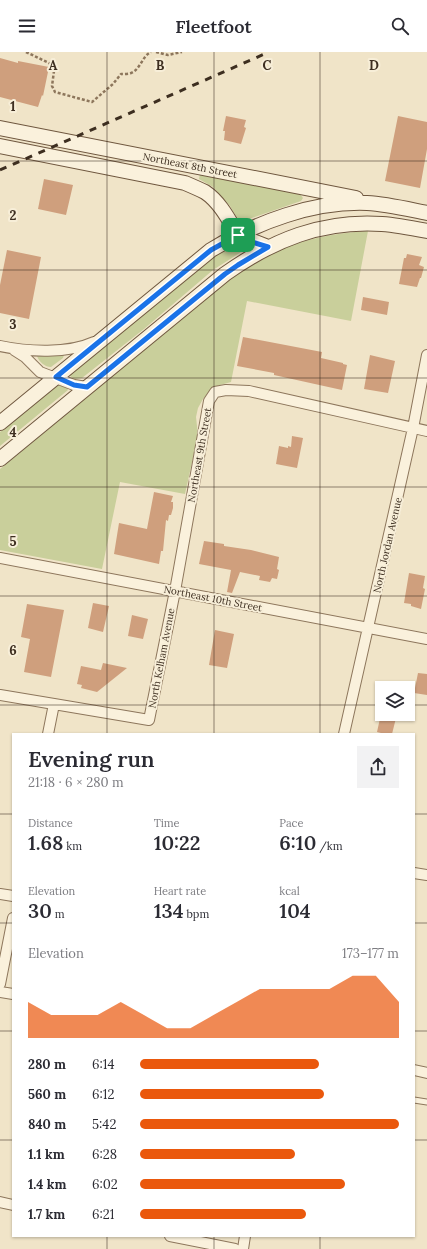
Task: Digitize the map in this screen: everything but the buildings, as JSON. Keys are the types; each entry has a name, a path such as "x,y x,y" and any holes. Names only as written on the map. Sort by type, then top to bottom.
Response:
{"main road":[{"name":"Northeast 8th Street","path":"0,128 331,192 380,204"},
{"name":"Northeast 8th Street","path":"0,146 185,184 205,192 216,202 238,235"},
{"path":"0,423 211,250 238,235 280,218 319,207 350,203 380,204 427,213"},
{"path":"0,458 225,274 268,247 300,234 336,225 382,224 427,230"},
{"path":"238,235 246,240 268,247"}],"street":[{"path":"5,347 45,350 71,349 90,343 110,334"},
{"path":"5,347 25,356 40,372 74,385 87,387"},
{"name":"North Jordan Avenue","path":"344,733 413,428 427,355"},
{"name":"Northeast 9th Street","path":"175,591 209,401 215,392 226,390 250,391 427,430"},
{"name":"Northeast 10th Street","path":"0,558 427,639"},
{"name":"North Kelham Avenue","path":"54,704 149,720 175,591"},
{"path":"0,694 54,704 48,733"},
{"path":"415,872 427,875"},
{"path":"0,894 12,896"},
{"path":"0,984 12,923"},
{"path":"0,992 12,994"},
{"path":"415,1070 427,1073"},
{"path":"0,1202 12,1205"},
{"path":"175,1237 235,1249"},
{"path":"243,1249 245,1237"}],"lane":[{"path":"415,1100 427,1102"}],"path":[{"path":"26,52 51,64 54,71 52,86 55,92 92,102 113,84 121,74 132,73 138,69 145,56 151,52"},
{"path":"156,52 168,55 182,52"}],"green space":[{"path":"200,174 300,194 303,198 301,201 243,221 237,218 230,206 213,187 199,179"},
{"path":"368,231 351,321 247,301 231,382 220,385 210,391 198,408 196,417 198,435 185,494 120,482 102,569 0,550 0,469 228,281 251,265 272,253 298,243 326,236"},
{"path":"240,241 245,243 246,249 213,270 144,329 82,378 74,379 70,376 72,372 217,253"},
{"path":"64,355 63,358 51,367 42,364 37,356"},
{"path":"60,384 66,386 68,390 0,446 0,432"}],"railway":[{"path":"0,170 269,52"}],"route":[{"path":"238,235 246,240 268,247 225,274 87,387 74,385 56,377 211,250 238,235"}]}
